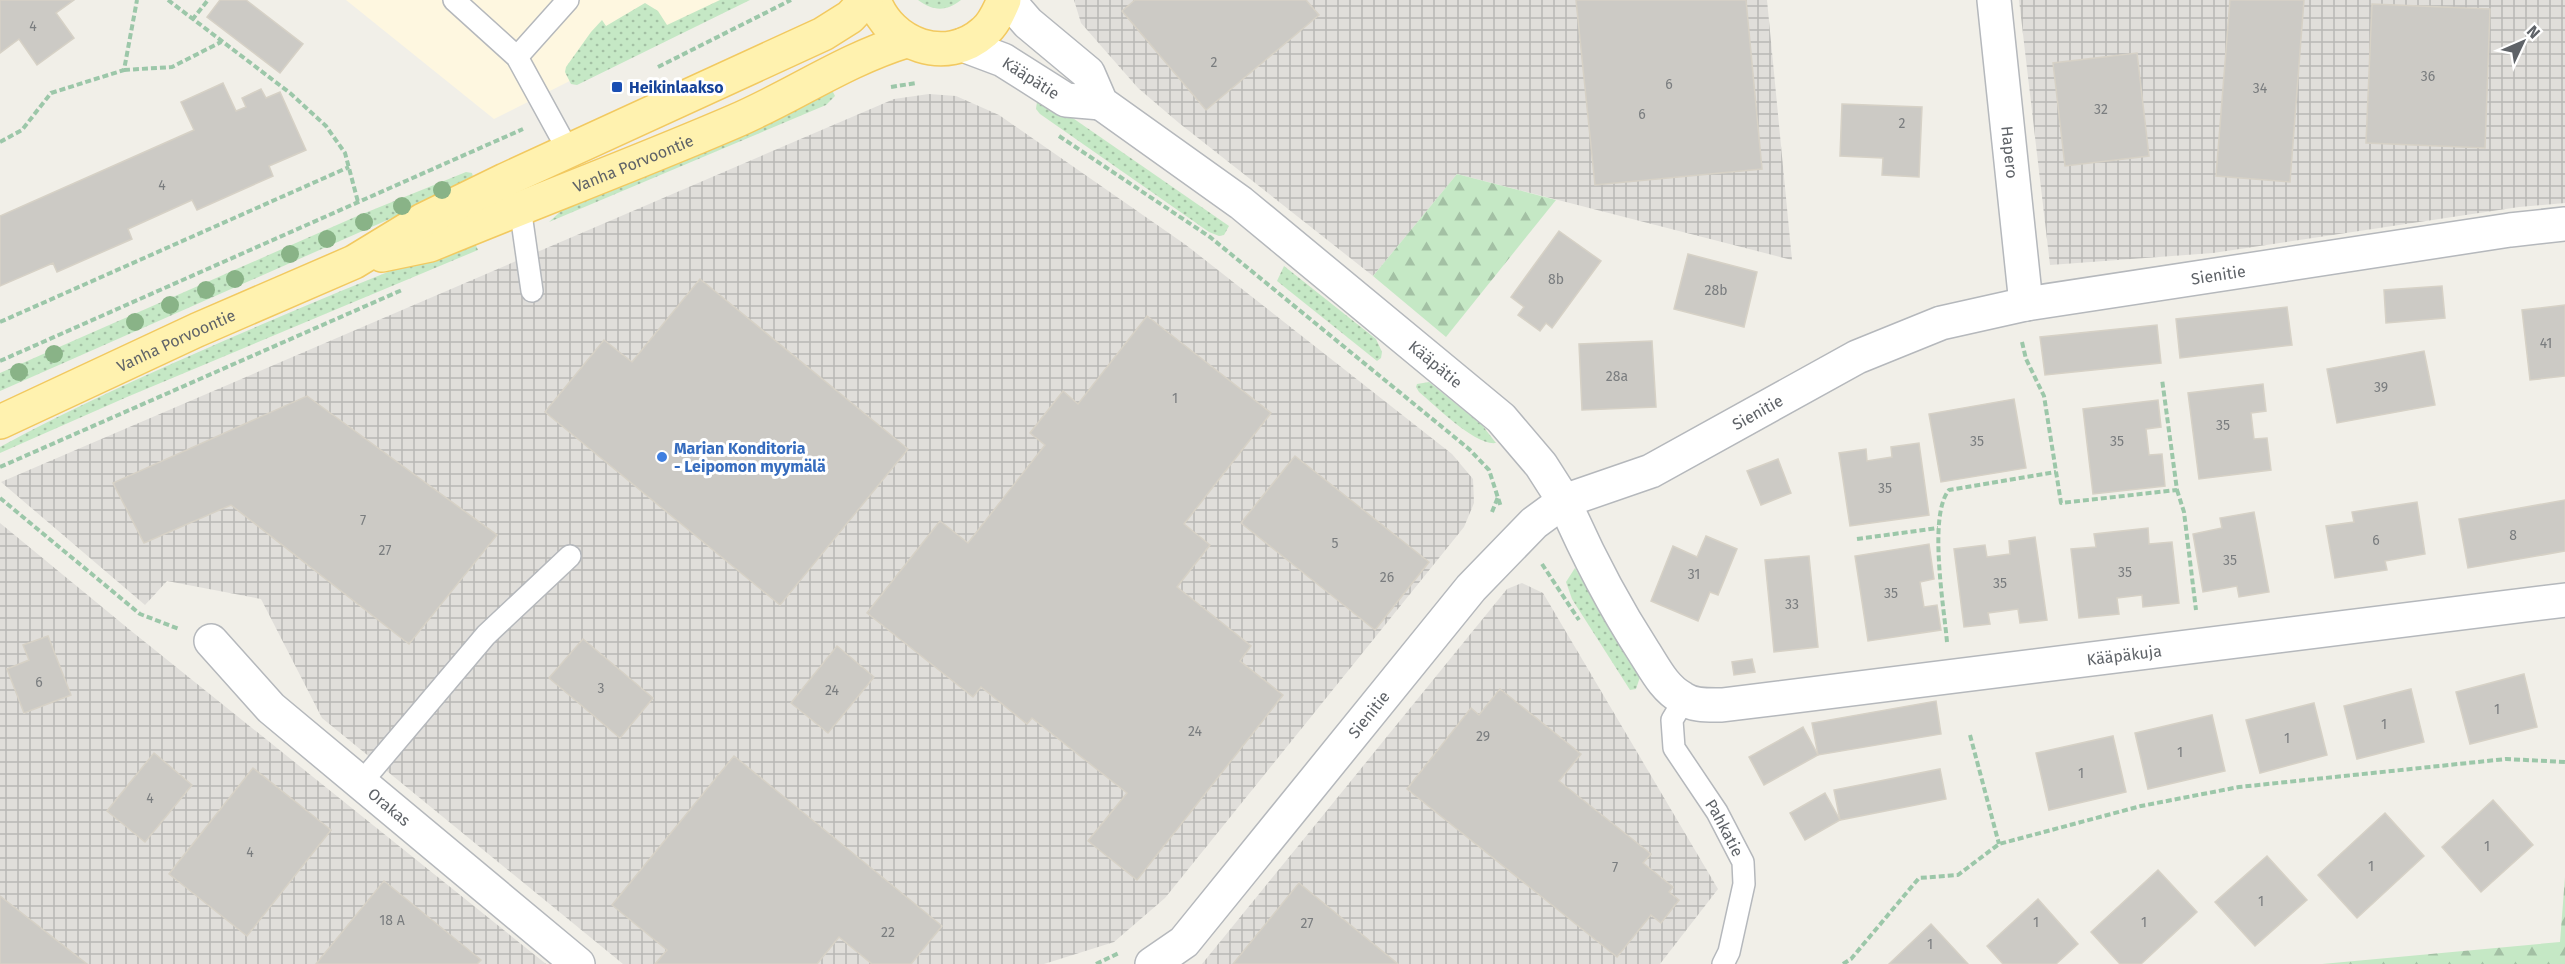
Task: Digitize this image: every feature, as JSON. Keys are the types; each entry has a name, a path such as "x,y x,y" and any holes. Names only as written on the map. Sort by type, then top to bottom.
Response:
{"main road":[{"name":"Vanha Porvoontie","path":"0,422 197,330 354,262 423,220 823,34 850,17 866,0"},
{"path":"874,0 879,16 906,41 934,50 963,45 984,32 1006,0"},
{"name":"Vanha Porvoontie","path":"354,262 430,245 736,121 841,66 906,41"}],"street":[{"path":"1006,0 1029,23 1088,73 1101,103"},
{"name":"Hapero","path":"1994,0 2026,304"},
{"name":"Kääpätie","path":"963,45 1003,60 1066,100 1101,103 1241,202 1501,418 1541,465 1564,501 1586,552 1628,627 1665,685 1684,700"},
{"name":"Sienitie","path":"1152,964 1184,942 1471,588 1520,537 1564,501 1651,471 1857,357 1941,323 2026,304 2510,230 2565,225"},
{"name":"Kääpäkuja","path":"1684,700 1703,705 1722,705 2565,600"},
{"name":"Orakas","path":"211,641 271,708 578,964"}],"lane":[{"path":"454,0 517,57 569,152"},
{"path":"517,57 568,0"},
{"path":"520,207 532,291"},
{"path":"360,784 486,635 570,556"},
{"name":"Pahkatie","path":"1684,700 1672,720 1674,748 1717,812 1743,862 1744,884 1729,952 1723,964"}],"path":[{"path":"124,70 137,0"},
{"path":"168,0 290,93 326,126 345,153 358,202"},
{"path":"192,20 208,0"},
{"path":"648,72 791,0"},
{"path":"0,142 22,130 51,93 124,70 172,67 221,42"},
{"path":"0,361 551,117"},
{"path":"1054,133 1210,237 1468,449 1489,470 1502,510 1520,537 1550,573 1584,626"},
{"path":"0,322 349,168"},
{"path":"2020,335 2026,359 2044,396 2061,503 2177,490"},
{"path":"2162,379 2177,490 2184,512 2201,645"},
{"path":"1950,677 1938,528 1942,499 1949,490 2056,472"},
{"path":"0,498 140,614 211,641"},
{"path":"1857,539 1938,528"},
{"path":"1970,735 1999,844"},
{"path":"1843,964 1851,959 1919,878 1958,875 1999,844 2142,806 2238,787 2506,759 2565,762"}],"shaded area":[{"path":"346,0 731,0 494,119"},
{"path":"1074,0 1767,0 1792,260 1457,174 1373,276 1138,88 1081,23"},
{"path":"2019,0 2565,0 2565,203 2519,207 2213,253 2050,265"},
{"path":"929,94 956,96 999,115 1186,245 1452,454 1473,479 1474,503 1464,527 1165,898 1114,942 1044,964 623,964 322,718 261,599 167,581 145,605 1,482 894,99"},
{"path":"0,523 130,630 546,964 0,964"},
{"path":"1522,583 1543,593 1718,889 1660,964 1202,964 1507,589"}],"green space":[{"path":"720,0 750,0 577,85 571,84 565,72 566,67 602,20 606,26 645,3 658,11 667,25"},
{"path":"918,0 961,0 950,7 939,9"},
{"path":"831,88 835,96 826,105 549,222 572,201"},
{"path":"1038,94 1229,226 1224,235 1219,236 1209,232 1040,114 1036,109"},
{"path":"466,172 472,173 473,177 460,188 0,391 0,373 355,217"},
{"path":"1457,174 1556,200 1446,337 1373,276"},
{"path":"473,239 478,250 127,397 0,453 0,447 141,378 319,300"},
{"path":"1284,266 1376,339 1382,352 1381,358 1377,361 1277,281"},
{"path":"1429,382 1482,425 1496,443 1487,442 1467,432 1419,392 1417,384"},
{"path":"1575,568 1640,677 1636,689 1630,690 1572,599 1566,582"},
{"path":"2565,877 2565,964 2322,964 2560,942"}],"building":[{"path":"0,0 74,0 56,13 74,38 37,65 19,39 0,53"},
{"path":"220,0 246,0 303,44 280,73 207,17"},
{"path":"1135,0 1306,0 1319,15 1206,110 1122,11"},
{"path":"1576,0 1746,0 1762,169 1595,185"},
{"path":"2230,0 2304,0 2290,182 2216,176"},
{"path":"2372,4 2490,9 2485,148 2366,143"},
{"path":"2137,53 2149,156 2065,166 2053,63"},
{"path":"223,83 236,111 246,107 242,98 261,89 266,98 280,92 306,150 269,166 273,176 197,210 192,200 128,229 132,239 57,272 53,263 0,286 0,216 194,130 181,102"},
{"path":"1842,104 1922,107 1919,177 1882,175 1883,158 1840,156"},
{"path":"1559,231 1601,261 1552,328 1546,323 1540,331 1518,315 1524,307 1511,297"},
{"path":"1688,254 1757,272 1744,327 1674,309"},
{"path":"700,279 908,449 780,605 545,412 604,340 632,362"},
{"path":"2442,286 2445,318 2386,323 2384,290"},
{"path":"2565,305 2565,376 2530,380 2522,310"},
{"path":"2287,307 2292,345 2180,358 2176,319"},
{"path":"1147,316 1271,413 1184,524 1210,545 1177,587 1251,646 1240,661 1283,695 1137,880 1088,841 1127,793 1032,718 1027,724 981,687 973,697 867,613 940,521 968,543 1045,445 1030,433 1063,391 1078,404"},
{"path":"2157,325 2161,363 2045,375 2040,337"},
{"path":"1652,341 1656,407 1582,410 1579,344"},
{"path":"2424,351 2435,405 2337,423 2327,369"},
{"path":"2263,384 2266,411 2251,413 2254,439 2267,438 2271,470 2199,479 2188,393"},
{"path":"307,396 497,535 409,644 231,505 144,543 113,483"},
{"path":"2014,399 2026,468 1941,482 1929,414"},
{"path":"2158,400 2161,427 2146,429 2149,455 2162,454 2165,486 2093,494 2083,409"},
{"path":"1919,443 1929,515 1850,526 1839,453 1866,449 1867,461 1892,457 1891,447"},
{"path":"1295,456 1429,562 1375,630 1241,523"},
{"path":"1778,459 1791,493 1761,505 1747,471"},
{"path":"2565,500 2565,551 2468,568 2459,519"},
{"path":"2417,502 2425,554 2385,561 2387,570 2335,578 2326,526 2354,522 2352,512"},
{"path":"2254,512 2269,592 2239,597 2237,586 2203,592 2193,534 2222,528 2220,518"},
{"path":"2148,528 2149,544 2172,542 2179,603 2143,607 2142,595 2117,598 2119,614 2079,618 2071,549 2096,547 2094,534"},
{"path":"1706,536 1737,549 1718,595 1710,592 1698,621 1651,601 1673,546 1697,557"},
{"path":"2035,537 2047,620 2020,623 2018,609 1988,613 1990,624 1964,627 1954,549 1985,545 1987,557 2010,554 2009,541"},
{"path":"1929,544 1934,579 1920,582 1924,607 1937,605 1941,630 1868,641 1855,556"},
{"path":"1809,556 1818,647 1774,652 1765,560"},
{"path":"48,636 71,695 24,713 7,669 29,660 23,645"},
{"path":"583,639 653,698 620,738 549,678"},
{"path":"837,646 874,677 828,733 791,703"},
{"path":"1752,659 1755,672 1734,675 1732,662"},
{"path":"2524,674 2537,727 2470,744 2456,692"},
{"path":"1500,689 1581,754 1559,781 1651,854 1643,863 1673,887 1669,892 1679,900 1661,923 1651,915 1617,957 1407,789 1471,708 1479,715"},
{"path":"2411,689 2424,742 2357,759 2344,706"},
{"path":"1936,701 1941,734 1818,755 1812,723"},
{"path":"2314,703 2327,755 2260,773 2246,720"},
{"path":"2212,715 2225,771 2148,789 2135,733"},
{"path":"1803,727 1818,755 1764,785 1749,757"},
{"path":"2113,736 2126,792 2049,810 2036,753"},
{"path":"154,753 192,785 145,842 107,811"},
{"path":"734,756 942,926 911,964 872,964 839,937 817,964 655,964 667,950 612,905"},
{"path":"253,768 331,830 247,936 169,874"},
{"path":"1940,769 1946,799 1840,820 1834,790"},
{"path":"1825,793 1840,820 1805,840 1790,813"},
{"path":"2493,800 2533,845 2481,892 2442,847"},
{"path":"2385,813 2424,856 2357,918 2318,875"},
{"path":"2267,856 2307,900 2255,946 2215,902"},
{"path":"2158,870 2197,912 2141,964 2120,964 2091,932"},
{"path":"384,881 481,960 477,964 316,964"},
{"path":"1299,883 1398,964 1233,964"},
{"path":"0,896 87,964 0,964"},
{"path":"2038,899 2078,944 2056,964 2003,964 1987,946"},
{"path":"1931,924 1968,964 1889,964"}],"place":[{"name":"Heikinlaakso","path":"617,87"},
{"name":"Marian Konditoria - Leipomon myymälä","path":"662,457"}]}
